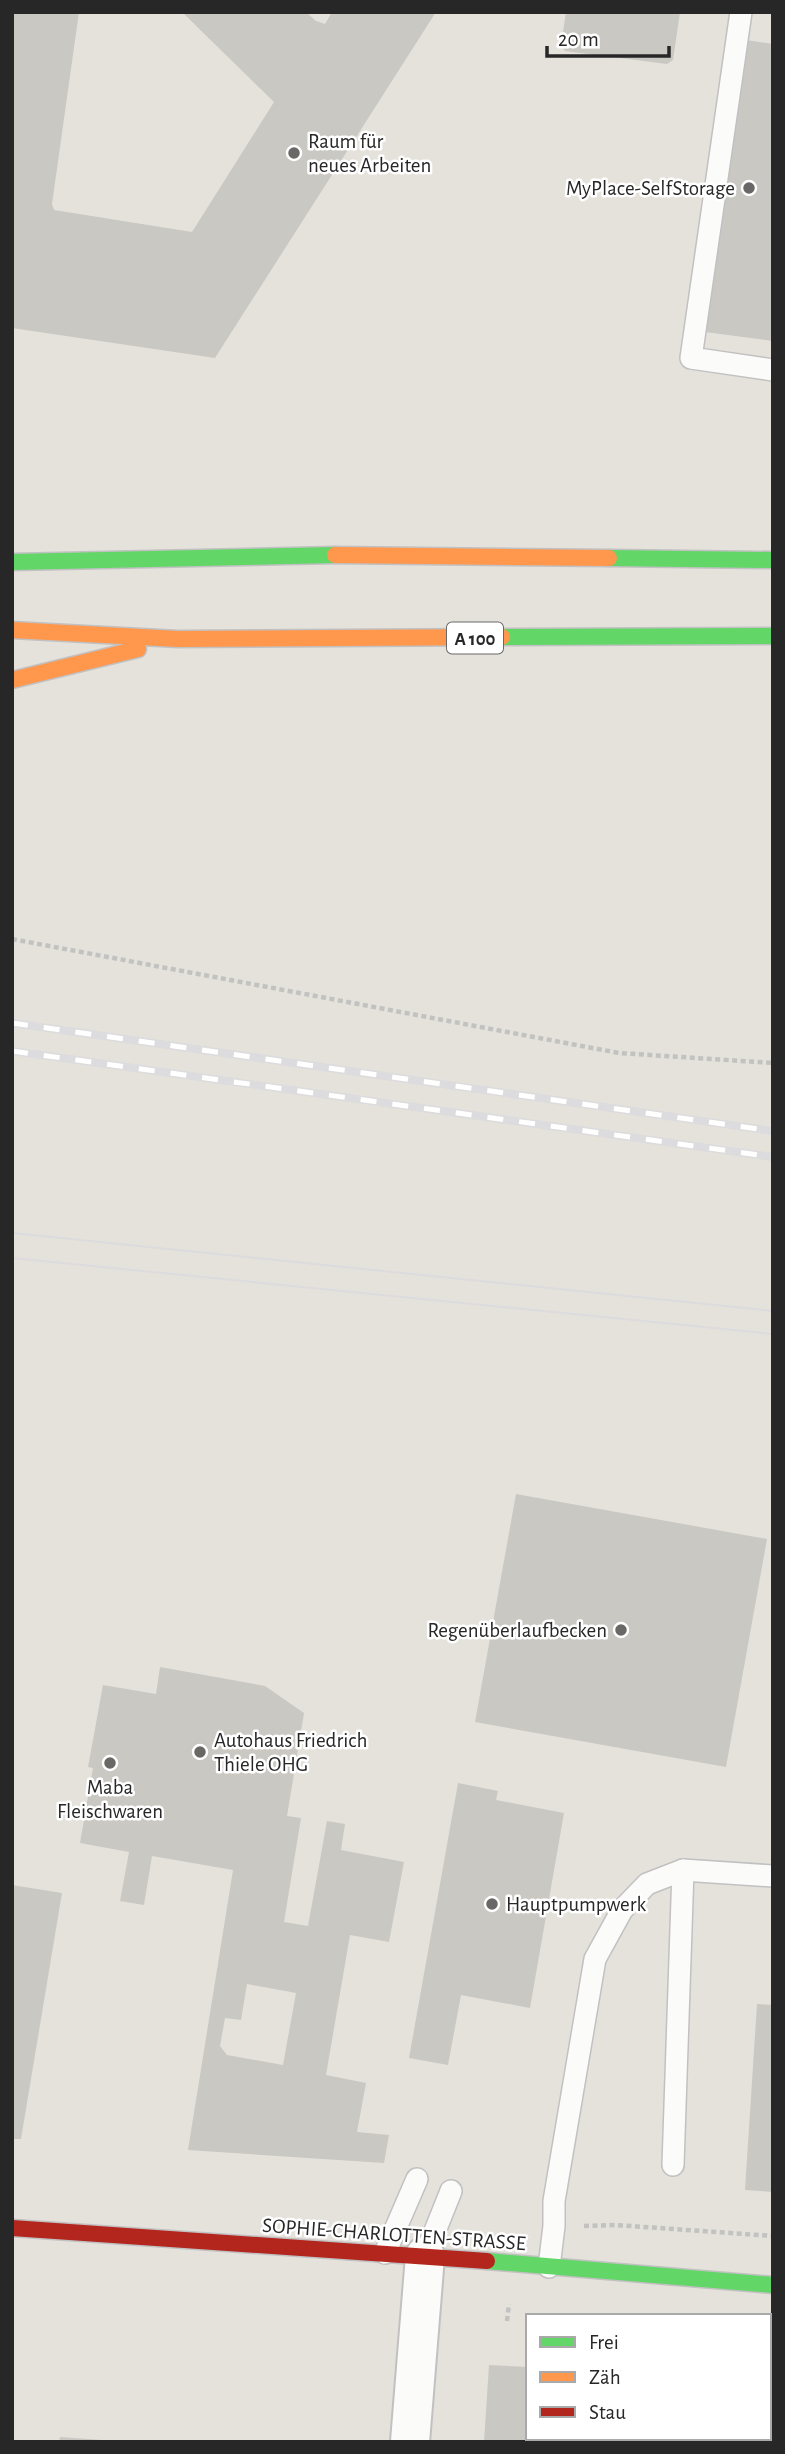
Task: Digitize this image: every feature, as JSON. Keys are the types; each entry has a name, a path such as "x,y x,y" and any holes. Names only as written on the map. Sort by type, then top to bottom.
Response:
{"main road":[{"path":"12,562 293,555 773,560"},
{"name":"A 100","path":"12,630 178,639 773,636"},
{"path":"12,680 178,639"},
{"name":"SOPHIE-CHARLOTTEN-STRASSE","path":"12,2228 385,2253 773,2285"}],"street":[{"path":"410,2442 425,2256"}],"lane":[{"path":"741,12 691,358 773,370"},
{"path":"549,2267 554,2202 596,1958 622,1910 647,1885 683,1870 773,1877"},
{"path":"673,2165 683,1870"},
{"path":"385,2253 417,2179"},
{"path":"425,2256 451,2191"}],"path":[{"path":"12,939 619,1053 773,1063"}],"building":[{"name":"Raum für neues Arbeiten","path":"12,12 79,12 52,204 54,210 192,232 274,102 182,12 306,12 316,21 325,24 332,12 436,12 215,358 12,328"},
{"path":"566,12 680,12 673,60 667,64 565,51 561,45"},
{"name":"MyPlace-SelfStorage","path":"746,40 773,44 773,341 705,332"},
{"name":"Regenüberlaufbecken","path":"516,1494 767,1539 726,1767 475,1722"},
{"path":"160,1667 265,1686 304,1713 287,1816 301,1818 284,1922 308,1926 327,1821 345,1824 341,1850 404,1862 389,1942 350,1935 326,2075 366,2083 357,2132 389,2135 384,2163 188,2150 233,1870 152,1856 144,1905 120,1901 129,1852 80,1843 93,1768 88,1767 103,1685 156,1694","holes":["247,1984 296,1993 283,2065 227,2055 220,2046 225,2018 241,2020"]},
{"name":"Hauptpumpwerk","path":"458,1783 498,1791 496,1800 564,1813 530,2008 461,1995 448,2065 409,2058"},
{"path":"12,1885 62,1893 21,2139 12,2139"},
{"path":"757,2004 773,2005 773,2192 745,2190"},
{"path":"489,2365 526,2367 526,2440 771,2440 773,2383 773,2442 484,2442"},
{"path":"60,2437 102,2440 102,2442 59,2442"}],"tram line":[{"path":"12,1233 773,1311"},
{"path":"12,1258 773,1334"}],"railway":[{"path":"12,1023 773,1131"},
{"path":"12,1051 773,1157"}],"traffic: fast":[{"path":"12,562 335,555"},
{"path":"609,558 773,560"},
{"path":"502,637 773,636"},
{"path":"487,2261 773,2285"}],"traffic: slow":[{"path":"335,555 609,558"},
{"path":"12,630 178,639 502,637"},
{"path":"12,680 138,649"}],"traffic: jam":[{"path":"12,2228 487,2261"}],"place":[{"name":"Raum für neues Arbeiten","path":"294,153"},
{"name":"MyPlace-SelfStorage","path":"749,188"},
{"name":"Regenüberlaufbecken","path":"621,1630"},
{"name":"Autohaus Friedrich Thiele OHG","path":"200,1752"},
{"name":"Maba Fleischwaren","path":"110,1763"},
{"name":"Hauptpumpwerk","path":"492,1904"}]}
